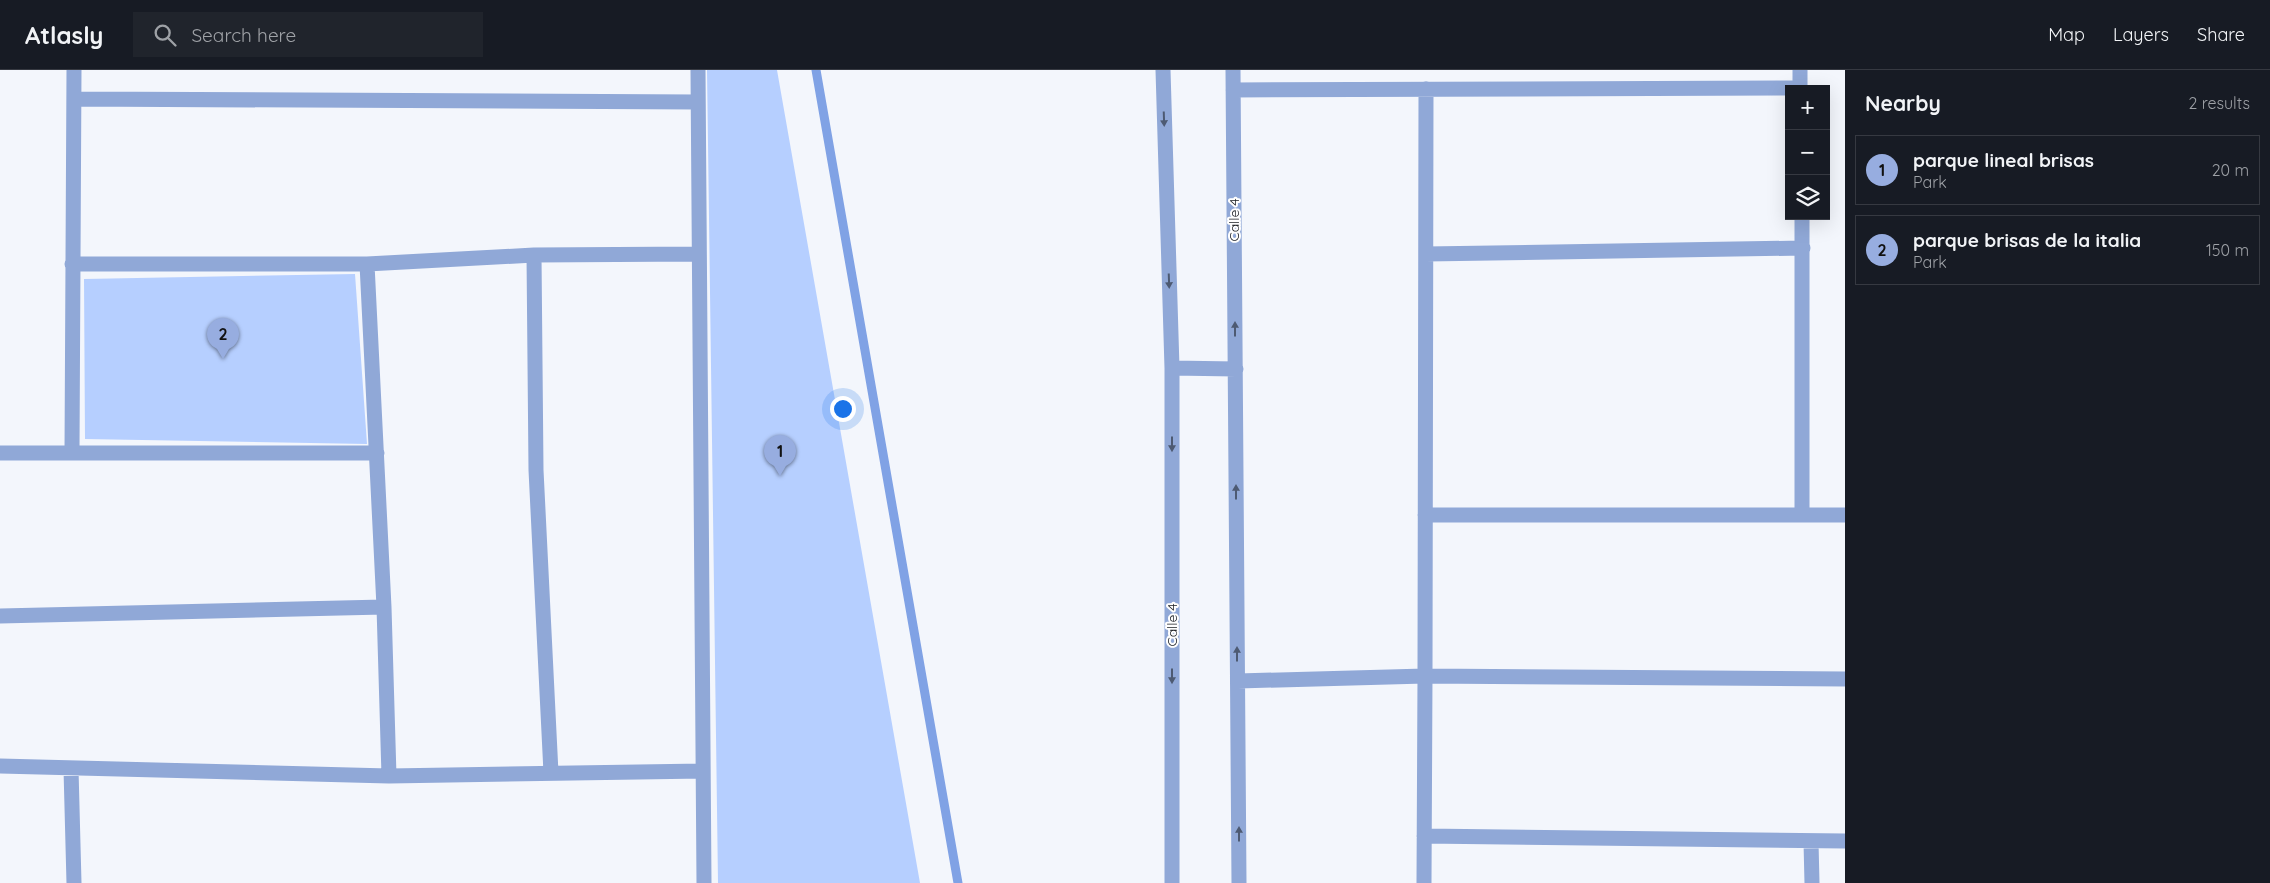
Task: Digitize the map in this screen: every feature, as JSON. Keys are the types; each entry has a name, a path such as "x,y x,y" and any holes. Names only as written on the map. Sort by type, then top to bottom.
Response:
{"street":[{"path":"72,451 74,70"},
{"path":"698,70 704,883"},
{"name":"Calle 4","path":"1163,70 1172,368 1172,883"},
{"name":"Calle 4","path":"1233,70 1239,883"},
{"path":"1800,70 1800,85"},
{"path":"1233,90 1785,88"},
{"path":"1424,883 1426,89"},
{"path":"74,99 698,102"},
{"path":"1802,220 1802,514"},
{"path":"1426,254 1803,248"},
{"path":"72,264 367,264 534,255 699,254"},
{"path":"534,255 536,470 551,773"},
{"path":"367,264 384,607 389,776"},
{"path":"1172,368 1236,370"},
{"path":"0,452 377,453"},
{"path":"1425,515 1845,515"},
{"path":"0,616 384,607"},
{"path":"1238,681 1426,676 1845,679"},
{"path":"0,766 71,770 389,776 703,771"},
{"path":"71,770 74,883"},
{"path":"1424,836 1845,842"},
{"path":"1811,842 1812,883"}],"shaded area":[{"path":"707,70 777,70 920,883 718,883"},
{"path":"355,274 367,444 85,439 84,279"}],"waterway":[{"path":"816,70 958,883"}],"place":[{"name":"parque brisas de la italia","path":"223,359"},
{"name":"parque lineal brisas","path":"780,476"}]}
